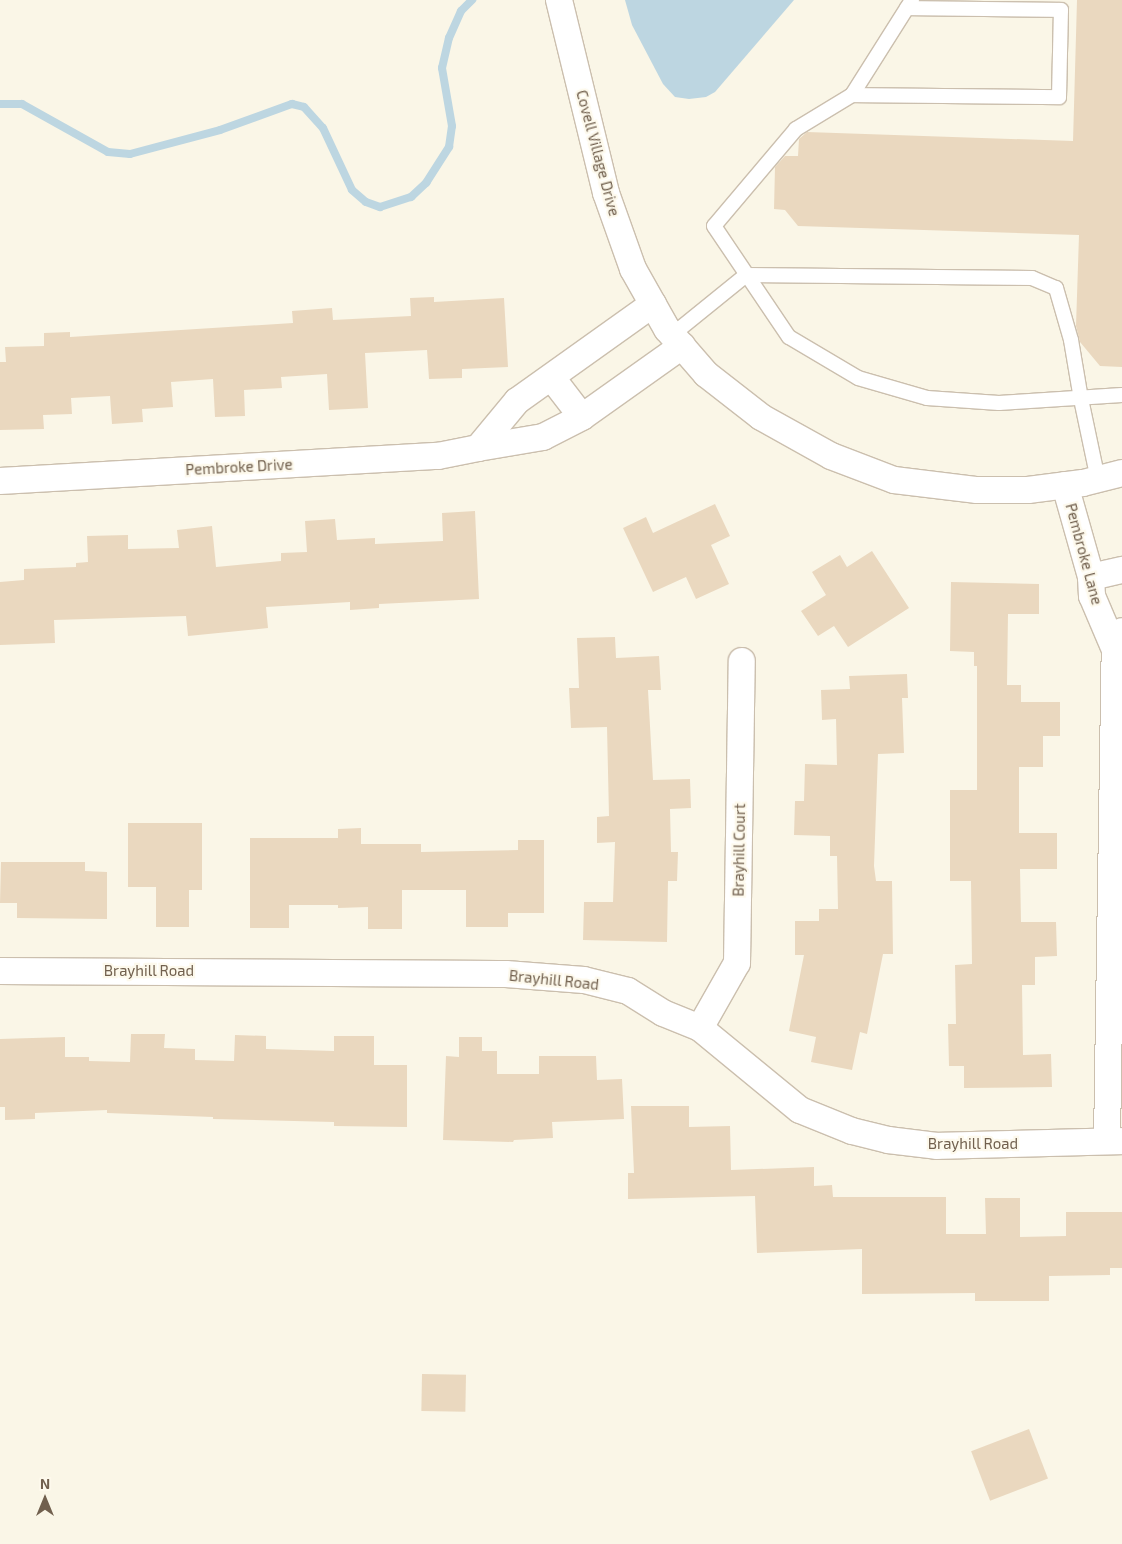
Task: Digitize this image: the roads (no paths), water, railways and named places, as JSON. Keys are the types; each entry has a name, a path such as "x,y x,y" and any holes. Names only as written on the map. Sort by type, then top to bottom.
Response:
{"street":[{"name":"Covell Village Drive","path":"559,0 606,193 633,268 677,341 706,374 761,417 830,456 894,480 976,490 1028,490 1114,481"},
{"path":"478,448 517,401 552,378 653,304"},
{"name":"Pembroke Drive","path":"0,481 438,456 543,437 582,417 677,341"},
{"path":"552,378 582,417"},
{"name":"Pembroke Lane","path":"1065,485 1091,577 1092,596 1118,641 1114,1141"},
{"path":"1091,577 1122,570"},
{"name":"Brayhill Court","path":"700,1028 737,963 742,661"},
{"name":"Brayhill Road","path":"0,971 506,974 584,980 628,991 663,1013 700,1028 800,1110 852,1131 888,1140 937,1146 1114,1141"}],"lane":[{"path":"852,95 1059,97 1061,10 910,4 852,95 796,129 714,226 789,337 858,378 927,398 999,403 1122,395"},
{"path":"677,341 746,275 1032,278 1056,288 1072,340 1081,399 1114,481"}],"water":[{"path":"625,0 794,0 715,92 706,97 689,99 675,97 663,84 632,25"}],"waterway":[{"path":"0,104 22,104 108,152 130,154 220,130 292,104 304,107 323,128 352,190 366,202 380,207 411,197 426,183 449,147 452,126 442,68 449,38 461,11 472,0"}]}
